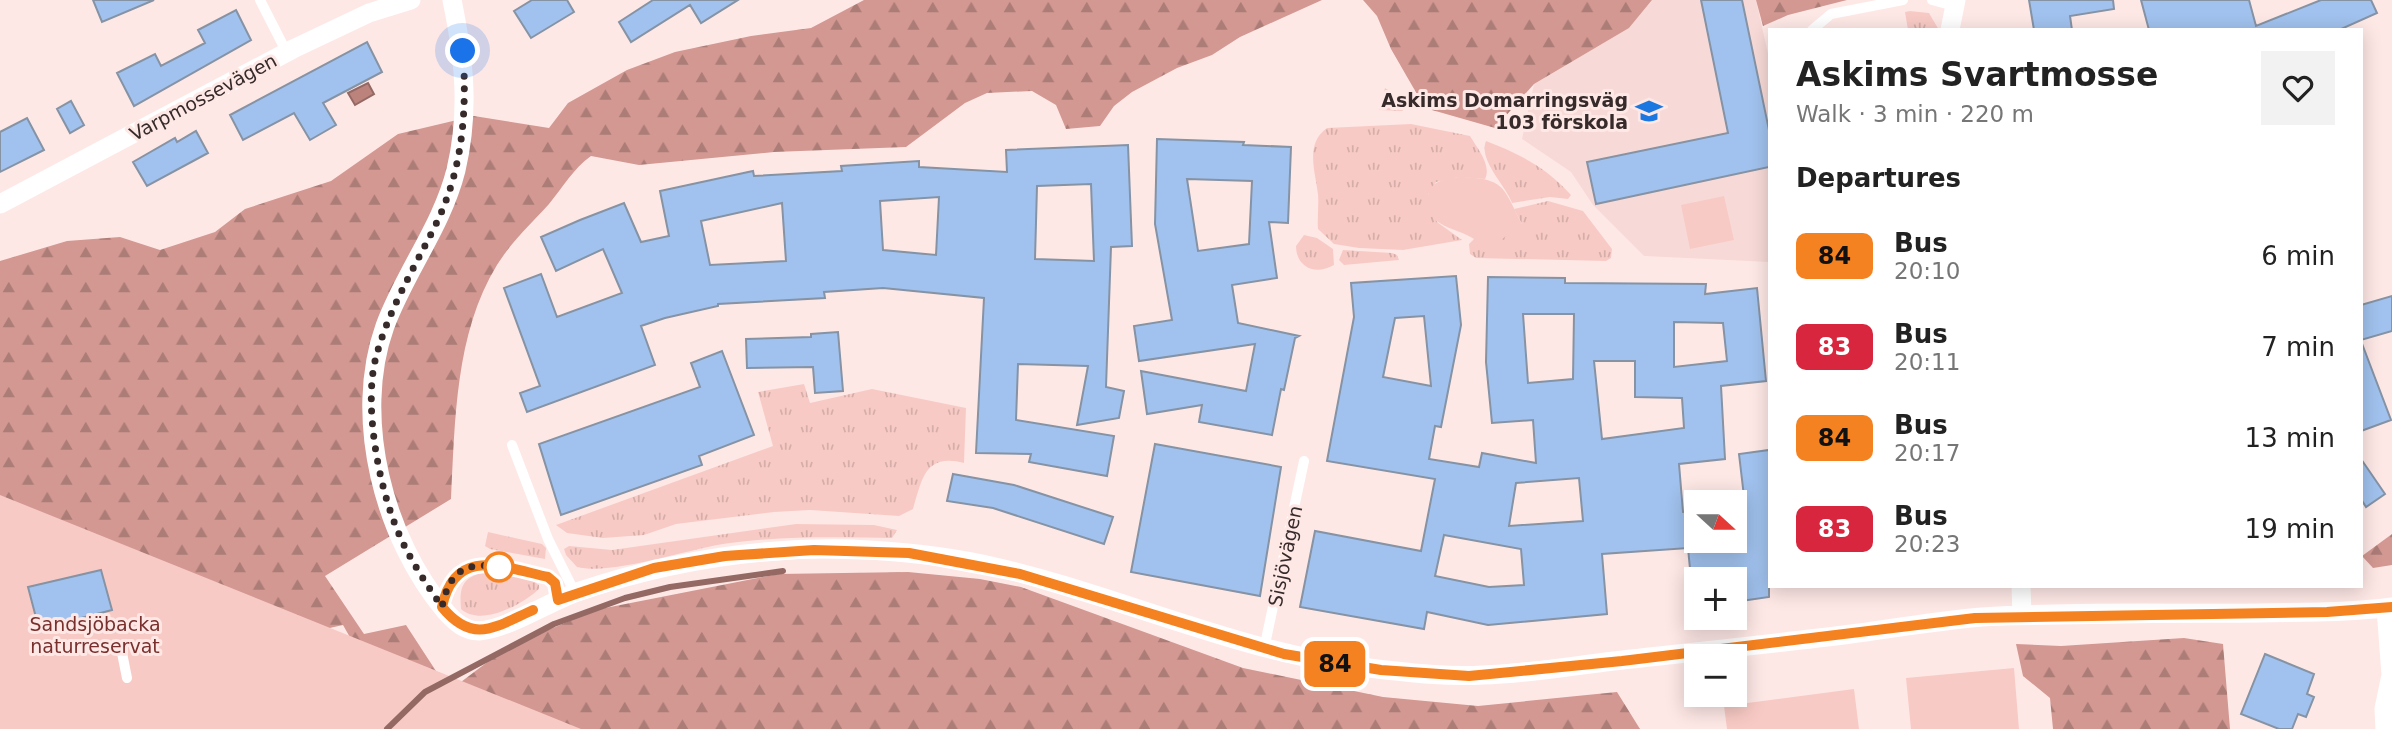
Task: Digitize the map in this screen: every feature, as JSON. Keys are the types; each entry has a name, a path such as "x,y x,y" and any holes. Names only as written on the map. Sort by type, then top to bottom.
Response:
{"street":[{"name":"Varpmossevägen","path":"0,204 286,53 369,13 411,0"},
{"path":"452,0 463,51 466,94 463,137 454,177 438,220 400,292 385,328 375,360 372,398 383,480 398,532 417,570 442,607 460,626 485,630 567,596 654,568 725,556 814,550 909,553 981,564 1031,576 1264,650 1381,670 1488,675 2021,615 2327,612 2389,608 2391,675 2384,709 2385,729"},
{"path":"1950,28 1955,3"},
{"path":"2021,588 2021,615"}],"lane":[{"path":"260,0 286,53"},
{"path":"1814,28 1831,14 1903,0"},
{"path":"1932,0 1955,3"},
{"path":"512,445 567,596"},
{"name":"Sisjövägen","path":"1264,650 1304,461"},
{"path":"442,607 446,588 455,575 477,565 548,577 567,596"},
{"path":"121,648 127,678"}],"shaded area":[{"name":"Askims Domarringsväg 103 förskola","path":"1652,0 1756,0 1768,54 1768,262 1644,256 1593,205 1571,172 1522,139 1534,84 1629,28"},
{"path":"368,83 374,94 355,105 348,93"}],"green space":[{"path":"864,0 1322,0 1240,37 1212,55 1177,68 1132,92 1114,106 1100,126 1066,129 1056,105 1032,91 987,93 965,103 906,147 774,152 639,165 591,156 573,172 549,204 509,248 483,291 465,349 460,379 451,499 325,576 364,634 406,625 449,691 506,648 595,610 778,574 908,572 980,579 1021,587 1243,668 1383,697 1478,706 1617,692 1640,729 318,729 360,655 343,625 267,642 0,729 0,261 67,241 120,237 160,250 215,232 245,209 331,181 398,134 474,116 549,128 568,103 627,70 675,52 751,36 811,28"},
{"path":"1363,0 1652,0 1629,28 1534,84 1495,128 1425,108 1391,49 1377,16"},
{"path":"1756,0 1847,0 1788,15 1763,26"},
{"path":"1905,12 1929,13 1938,28 1908,28"},
{"path":"1385,88 1388,90 1403,111 1379,110"},
{"path":"1411,124 1470,136 1483,157 1487,168 1485,179 1459,177 1436,182 1428,194 1437,222 1462,240 1403,250 1334,244 1318,229 1318,195 1313,159 1320,135 1327,128"},
{"path":"1486,141 1532,163 1571,195 1568,199 1550,197 1512,203 1489,164"},
{"path":"1459,177 1486,180 1501,187 1522,224 1485,252 1474,239 1442,224 1430,214 1428,195 1432,186 1440,181"},
{"path":"1724,196 1734,240 1690,249 1681,205"},
{"path":"1548,201 1583,211 1612,249 1611,258 1606,261 1476,258 1470,254 1469,244 1474,239 1522,224 1514,209"},
{"path":"1304,235 1317,238 1333,249 1334,265 1320,270 1308,268 1303,264 1296,246"},
{"path":"1343,250 1392,253 1397,255 1399,260 1344,265 1339,260"},
{"path":"804,384 810,403 872,389 966,408 964,463 951,461 933,465 923,479 913,509 899,516 810,510 774,512 676,524 644,535 603,538 567,533 556,525 773,446 758,392"},
{"name":"Sandsjöbacka naturreservat","path":"0,495 581,729 0,729"},
{"path":"796,524 874,525 897,530 892,538 791,538 730,543 610,568 577,567 564,549 569,546 612,550"},
{"path":"488,532 542,544 546,548 545,559 490,549 485,546"},
{"path":"2392,534 2392,565 2373,568 2363,555"},
{"path":"487,572 528,578 539,585 539,589 501,612 479,616 469,614 461,609 464,583 473,576"},
{"path":"2184,638 2223,644 2230,729 2053,729 2050,698 2023,676 2016,644 2061,646"},
{"path":"2014,668 2019,729 1911,729 1906,678"},
{"path":"1854,689 1859,729 1727,729 1724,707 1747,707 1747,703"}],"building":[{"path":"93,0 154,0 102,22"},
{"path":"532,0 567,0 574,12 531,38 514,11"},
{"path":"653,0 738,0 701,23 690,5 631,42 619,22"},
{"path":"1701,0 1742,0 1768,125 1768,167 1596,204 1587,162 1728,133"},
{"path":"2029,0 2113,0 2114,9 2070,16 2072,28 2034,28"},
{"path":"2141,0 2249,0 2256,26 2321,0 2371,0 2377,13 2343,28 2148,28"},
{"path":"236,10 251,40 134,106 117,73 155,54 161,66 205,43 198,30"},
{"path":"367,42 382,72 323,103 336,125 310,140 294,113 243,140 230,115"},
{"path":"71,101 84,125 70,133 57,109"},
{"path":"27,118 44,150 0,172 0,132"},
{"path":"196,131 208,153 147,186 133,162 175,138 177,142"},
{"path":"1157,139 1244,142 1243,145 1291,147 1288,223 1269,222 1277,278 1232,285 1238,323 1299,336 1295,338 1284,390 1281,389 1272,435 1199,422 1202,405 1147,414 1141,371 1246,391 1255,344 1139,361 1134,326 1172,320 1155,224","holes":["1187,179 1252,181 1249,244 1198,251"]},
{"path":"1128,145 1132,246 1111,247 1106,387 1124,391 1119,418 1077,425 1088,366 1018,364 1016,420 1114,436 1107,476 1029,462 1031,454 976,453 984,298 883,288 824,292 825,298 718,304 641,326 655,365 527,412 520,393 540,386 504,288 541,274 557,317 622,293 603,249 556,271 541,237 624,203 641,242 669,236 660,191 753,171 754,176 842,171 841,166 919,161 919,167 1007,172 1006,150","holes":["1091,184 1094,261 1035,259 1037,186","939,197 936,255 883,250 880,201","782,203 786,261 710,265 701,221"]},
{"path":"1456,276 1461,325 1441,427 1435,426 1429,459 1479,467 1482,453 1536,463 1533,420 1492,423 1486,362 1488,277 1565,278 1565,283 1706,284 1705,294 1757,288 1766,381 1721,386 1725,459 1679,464 1684,512 1684,548 1602,554 1607,614 1488,625 1427,612 1424,629 1300,607 1315,531 1421,551 1435,479 1327,461 1354,317 1351,283","holes":["1523,314 1574,314 1573,379 1528,383","1424,316 1431,386 1383,377 1395,318","1674,322 1723,323 1727,361 1674,367","1594,361 1635,361 1635,397 1682,398 1684,428 1602,439","1579,478 1583,521 1509,526 1516,483","1444,535 1521,549 1524,585 1489,587 1435,576"]},
{"path":"2392,296 2392,331 2363,339 2363,304"},
{"path":"838,332 843,391 815,393 813,367 747,368 746,339 811,337 811,334"},
{"path":"2363,346 2391,420 2363,430"},
{"path":"722,351 754,435 699,456 702,465 561,515 539,444 700,387 691,363"},
{"path":"1155,444 1281,467 1260,596 1131,572"},
{"path":"1768,450 1769,597 1747,600 1747,567 1690,567 1688,553 1747,553 1747,490 1743,490 1739,454"},
{"path":"2363,462 2385,494 2366,507 2363,502"},
{"path":"953,474 1014,485 1113,517 1104,544 993,508 947,501"},
{"path":"101,570 112,610 39,629 28,587"},
{"path":"2265,654 2314,674 2307,694 2314,697 2306,717 2298,714 2292,729 2279,729 2241,714"}],"waterway":[{"path":"387,729 425,692 554,624 625,598 670,587 783,571"}],"bus line":[{"name":"84","path":"533,610 485,630 473,631 460,626 442,607 446,588 455,575 477,565 548,577 555,583 558,600 654,568 725,556 849,549 909,553 981,564 1061,585 1264,650 1381,670 1469,676 1622,661 1975,618 2021,615 2327,612 2392,607"}],"place":[{"name":"Askims Domarringsväg 103 förskola","path":"1649,111"}],"route":[{"path":"463,51 466,94 463,137 454,177 438,220 400,292 385,328 375,360 372,398 375,439 385,493 398,532 417,570 442,607 446,588 455,575 477,565 499,567"}]}
